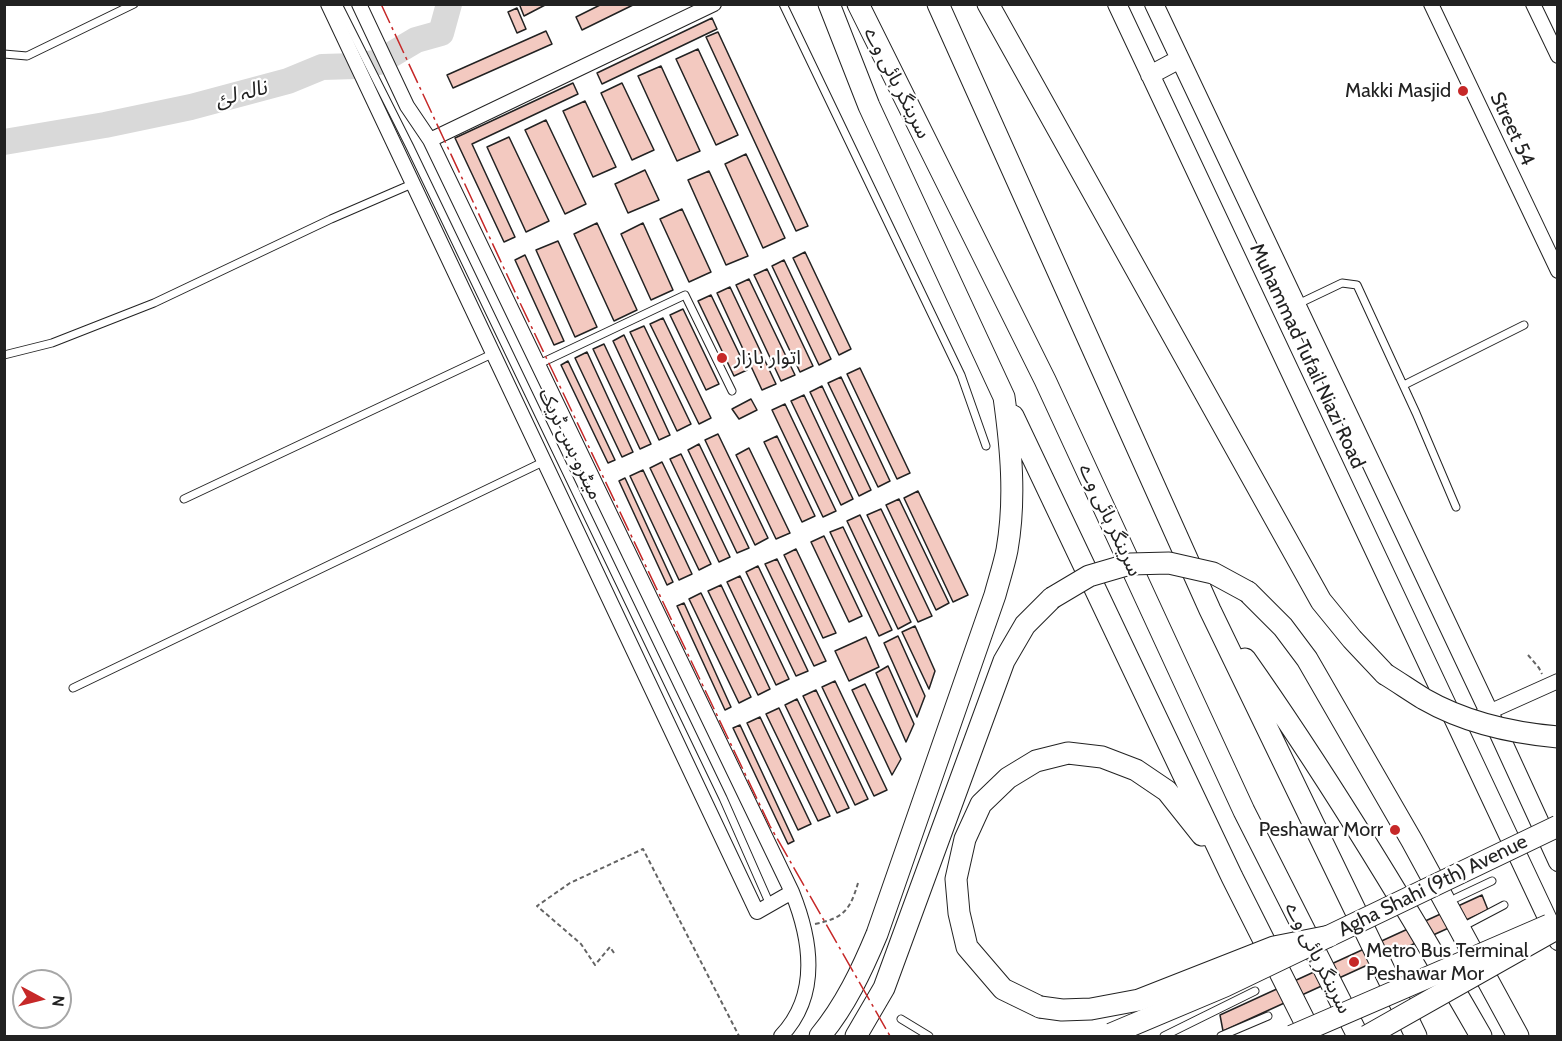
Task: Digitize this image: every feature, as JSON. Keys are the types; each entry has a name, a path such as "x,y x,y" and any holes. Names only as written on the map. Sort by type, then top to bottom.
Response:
{"main road":[{"path":"829,4 869,106 1004,397 1232,877 1312,1036"},
{"name":"سرینگر ہائی وے","path":"858,4 1045,380 1244,811 1358,1036"},
{"path":"938,4 1210,610 1416,1036"},
{"path":"988,4 1321,601 1385,674 1426,700 1471,719 1524,734 1557,737"},
{"name":"Muhammad Tufail Niazi Road","path":"1117,4 1557,941"},
{"path":"1154,4 1489,712 1557,862"},
{"path":"1150,75 1180,59"},
{"path":"820,1036 842,1005 877,934 995,595 1006,550 1011,509 1009,435 1004,397"},
{"path":"856,1036 884,988 1004,661 1025,625 1052,598 1089,576 1130,564 1169,563 1213,573 1248,591 1283,627 1307,659 1412,841 1518,1036"},
{"path":"1210,610 1295,730 1382,866 1481,1036"},
{"path":"1232,877 1187,814 1167,791 1136,770 1102,758 1068,753 1036,761 1008,778 981,804 965,839 956,879 959,913 967,947 1003,989 1040,1007 1062,1010 1091,1009 1139,1000 1274,947 1330,936"},
{"name":"Agha Shahi (9th) Avenue","path":"1111,1034 1225,986 1557,826"},
{"path":"1292,1036 1557,921"},
{"path":"1367,1036 1557,928"}],"street":[{"path":"328,4 757,912 792,892"},
{"path":"430,140 714,4"},
{"name":"Street 54","path":"1431,4 1557,271"},
{"path":"1533,4 1554,38 1557,56"},
{"path":"360,6 408,106 430,140 792,892 808,944 809,969 806,991 797,1013 781,1036"},
{"path":"1457,726 1552,684"}],"lane":[{"path":"4,54 27,56 134,4"},
{"name":"میٹرو بس ٹریک","path":"338,4 392,111 723,798 768,900"},
{"path":"783,4 961,375 986,446"},
{"path":"4,355 52,343 154,303 331,219 412,184"},
{"path":"1296,305 1342,282 1357,285 1404,385 1456,507"},
{"path":"539,364 685,295 732,391"},
{"path":"1404,385 1524,325"},
{"path":"184,499 492,354"},
{"path":"74,688 543,462"},
{"path":"1456,898 1492,881"},
{"path":"1466,925 1504,905"},
{"path":"1164,1036 1255,992"},
{"path":"1221,1036 1268,1016"},
{"path":"901,1019 929,1036"}],"path":[{"path":"1528,655 1552,684"},
{"path":"614,953 610,947 595,965 581,944 537,906 570,883 643,849 739,1036"},
{"path":"804,926 838,917 852,903 858,883"}],"building":[{"path":"547,4 524,16 520,6"},
{"path":"602,4 635,4 582,30 576,17"},
{"path":"517,8 526,29 517,33 508,12"},
{"path":"712,18 717,29 602,84 597,73"},
{"path":"546,31 552,44 453,88 447,75"},
{"path":"718,32 808,226 796,231 706,37"},
{"path":"698,49 738,135 716,145 676,59"},
{"path":"661,66 700,151 677,161 638,76"},
{"path":"573,83 578,94 472,144 515,237 504,242 455,138"},
{"path":"622,83 654,150 632,160 601,93"},
{"path":"585,101 616,167 593,177 563,111"},
{"path":"546,120 586,204 565,214 525,130"},
{"path":"509,137 549,221 526,232 487,147"},
{"path":"746,154 785,238 763,248 725,164"},
{"path":"645,170 659,200 628,213 615,184"},
{"path":"709,171 748,256 726,265 688,180"},
{"path":"682,209 711,272 689,282 660,219"},
{"path":"597,223 637,310 614,321 574,234"},
{"path":"643,223 673,290 651,300 621,234"},
{"path":"558,241 597,327 575,337 536,250"},
{"path":"805,252 851,349 839,355 793,258"},
{"path":"525,255 564,341 554,345 515,260"},
{"path":"784,260 831,359 819,365 772,266"},
{"path":"767,269 813,366 800,372 754,275"},
{"path":"749,279 795,375 781,381 736,285"},
{"path":"730,287 776,384 762,390 717,293"},
{"path":"711,295 747,370 734,376 698,301"},
{"path":"683,309 719,384 706,390 670,315"},
{"path":"663,318 711,418 699,424 650,324"},
{"path":"644,326 691,424 677,431 630,332"},
{"path":"624,335 670,435 659,440 613,341"},
{"path":"604,344 651,444 640,449 593,349"},
{"path":"587,352 633,452 622,457 575,358"},
{"path":"568,361 615,460 608,463 561,365"},
{"path":"860,368 910,473 897,479 847,374"},
{"path":"841,377 890,481 878,487 828,383"},
{"path":"822,386 871,490 859,496 810,392"},
{"path":"804,395 853,499 841,505 791,401"},
{"path":"751,399 757,410 739,419 732,409"},
{"path":"785,404 836,511 823,517 772,410"},
{"path":"718,434 768,538 755,545 705,440"},
{"path":"777,436 815,516 802,522 764,442"},
{"path":"699,444 749,548 737,553 688,450"},
{"path":"749,448 790,533 776,539 736,455"},
{"path":"681,454 730,557 719,562 670,459"},
{"path":"662,462 711,564 699,570 650,468"},
{"path":"643,470 692,574 679,580 630,476"},
{"path":"625,478 673,582 667,585 619,481"},
{"path":"918,491 968,595 953,602 904,498"},
{"path":"899,499 949,603 936,610 886,505"},
{"path":"881,509 932,616 918,622 867,515"},
{"path":"860,515 911,622 898,629 847,521"},
{"path":"843,527 892,630 879,636 830,532"},
{"path":"824,536 862,616 849,622 811,542"},
{"path":"796,549 836,633 823,638 784,555"},
{"path":"777,559 826,661 814,666 765,564"},
{"path":"758,566 808,671 796,676 746,572"},
{"path":"740,576 789,679 776,685 727,582"},
{"path":"721,585 770,689 758,695 708,591"},
{"path":"701,593 751,697 739,703 689,599"},
{"path":"684,603 731,707 725,710 677,606"},
{"path":"915,626 935,671 929,689 902,632"},
{"path":"898,636 925,696 917,717 884,643"},
{"path":"866,637 879,667 849,681 835,651"},
{"path":"888,666 914,724 906,742 876,673"},
{"path":"835,681 887,790 874,796 822,687"},
{"path":"865,684 901,759 892,775 852,690"},
{"path":"816,690 868,799 855,805 803,696"},
{"path":"797,699 849,808 837,813 785,705"},
{"path":"779,708 830,816 818,821 766,714"},
{"path":"760,717 811,824 798,830 747,723"},
{"path":"740,725 794,841 788,844 733,728"},
{"name":"Metro Bus Terminal Peshawar Mor","path":"1482,895 1488,910 1223,1031 1220,1015"}],"waterway":[{"name":"نالہ لئ","path":"4,142 105,125 191,107 288,81 322,67 356,66 379,62 416,40 441,33 449,4"}],"power":[{"path":"381,4 522,307 770,826 890,1036"}],"place":[{"name":"Makki Masjid","path":"1463,91"},
{"name":"اتوار بازار","path":"722,358"},
{"name":"Peshawar Morr","path":"1395,830"},
{"name":"Metro Bus Terminal Peshawar Mor","path":"1354,962"}]}
